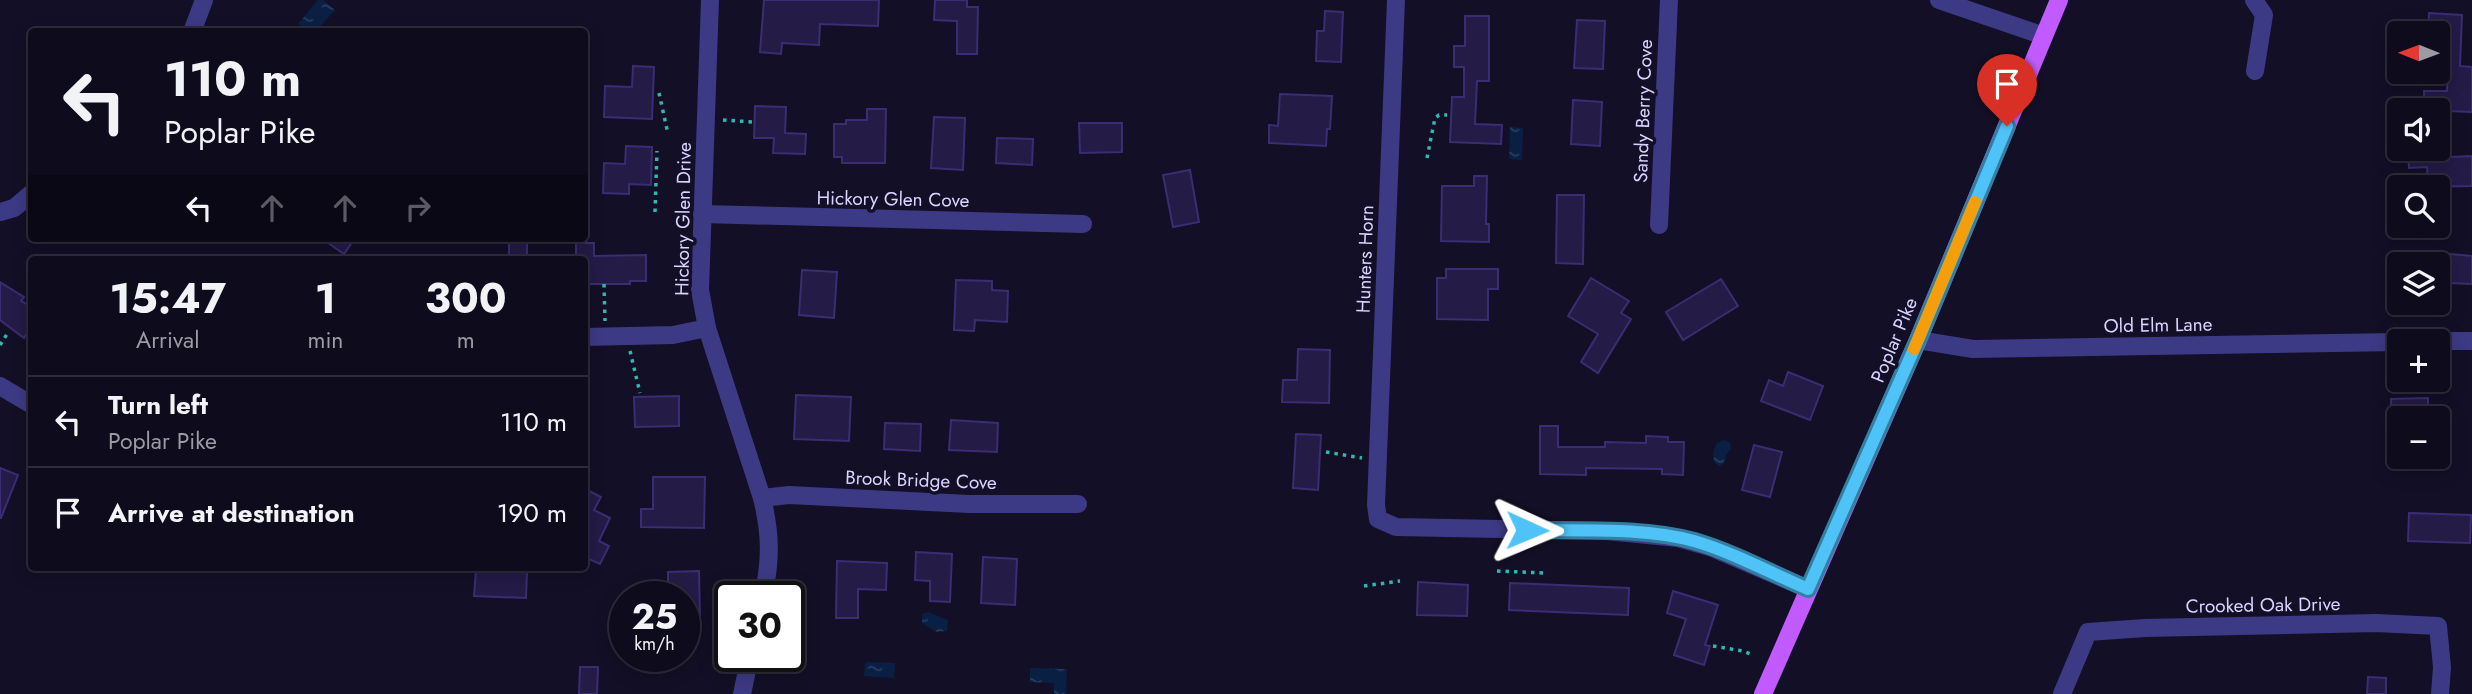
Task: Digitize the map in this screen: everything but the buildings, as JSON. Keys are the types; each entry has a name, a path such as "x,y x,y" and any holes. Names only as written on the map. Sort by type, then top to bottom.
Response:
{"main road":[{"name":"Poplar Pike","path":"1763,694 1918,340 2059,0"}],"street":[{"path":"194,28 204,0"},
{"name":"Hickory Glen Drive","path":"710,0 700,290 708,328 762,498 770,543 765,581"},
{"name":"Hunters Horn","path":"1395,0 1376,505 1378,519 1396,527 1606,531 1678,538 1702,544 1808,589"},
{"name":"Sandy Berry Cove","path":"1659,225 1669,0"},
{"path":"1939,0 2044,36"},
{"path":"2254,0 2264,15 2255,71"},
{"path":"0,212 14,208 28,196"},
{"name":"Hickory Glen Cove","path":"702,214 1083,224"},
{"path":"588,337 673,335 708,328"},
{"name":"Old Elm Lane","path":"1918,340 1973,349 2387,342"},
{"path":"2450,341 2472,341"},
{"path":"0,386 28,403"},
{"name":"Brook Bridge Cove","path":"762,498 789,495 969,504 1078,504"},
{"name":"Crooked Oak Drive","path":"2062,694 2088,632 2145,628 2376,623 2438,626 2442,667 2440,694"},
{"path":"742,694 747,672"}],"path":[{"path":"659,93 668,134"},
{"path":"1427,158 1435,118 1447,115"},
{"path":"718,120 753,122"},
{"path":"655,212 657,150"},
{"path":"604,284 605,326"},
{"path":"0,345 9,331"},
{"path":"629,350 640,393"},
{"path":"1326,452 1364,458"},
{"path":"1497,571 1545,573"},
{"path":"1364,586 1400,581"},
{"path":"1713,646 1753,655"}],"water":[{"path":"318,0 323,0 335,10 319,28 303,28 298,24"},
{"path":"1510,127 1523,128 1522,160 1509,159"},
{"path":"1723,440 1730,442 1731,449 1726,455 1725,463 1719,466 1714,462 1713,453 1716,444"},
{"path":"928,612 948,620 947,631 936,632 922,623 922,614"},
{"path":"865,662 895,663 894,678 864,676"},
{"path":"1030,668 1067,669 1066,694 1054,694 1054,683 1030,682"}],"slow traffic":[{"path":"1914,349 1975,202"}],"route":[{"path":"1527,530 1606,531 1695,541 1808,589 1918,340 2007,126"}]}
